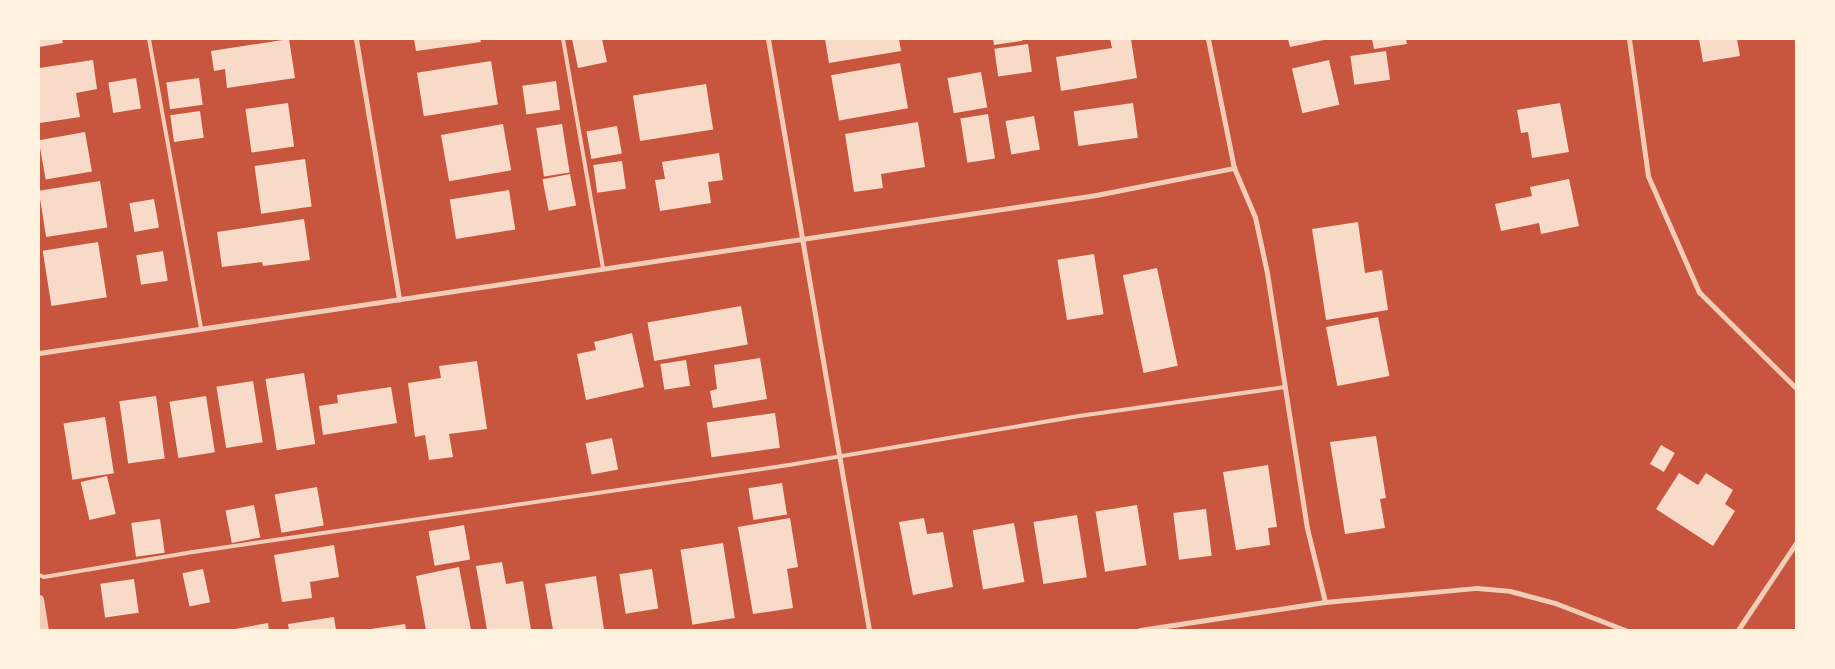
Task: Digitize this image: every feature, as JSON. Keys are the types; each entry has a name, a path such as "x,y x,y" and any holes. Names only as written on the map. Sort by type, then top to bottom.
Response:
{"street":[{"path":"356,39 399,299"},
{"path":"768,39 800,240 869,630"},
{"path":"1208,39 1234,168 1255,217 1286,387 1307,528 1325,602"},
{"path":"1629,39 1648,176 1699,292 1796,388"},
{"path":"39,353 1096,195 1234,168"},
{"path":"1738,630 1796,543"},
{"path":"1140,630 1325,602 1440,589 1485,589 1555,603 1625,630"},
{"path":"39,599 44,630"}],"lane":[{"path":"149,39 201,328"},
{"path":"564,39 603,269"},
{"path":"39,575 44,577 193,552 839,456 1088,415 1286,387"}],"building":[{"path":"39,39 62,39 63,43 39,47"},
{"path":"289,39 295,78 227,88 225,69 214,71 211,51"},
{"path":"414,39 480,39 481,42 416,51"},
{"path":"572,39 602,39 607,62 578,68"},
{"path":"825,39 899,39 901,51 829,63"},
{"path":"993,39 1022,39 1022,41 994,45"},
{"path":"1110,39 1131,39 1137,78 1061,91 1056,57 1112,48"},
{"path":"1288,39 1324,39 1324,40 1290,47"},
{"path":"1372,39 1406,39 1407,44 1374,49"},
{"path":"1699,39 1737,39 1740,56 1703,62"},
{"path":"1028,44 1032,72 998,76 994,49"},
{"path":"1386,51 1390,80 1354,85 1350,56"},
{"path":"93,60 97,89 76,93 80,117 40,123 39,68"},
{"path":"1329,60 1339,105 1302,113 1292,69"},
{"path":"491,61 498,104 424,116 417,73"},
{"path":"900,63 908,108 839,120 831,75"},
{"path":"981,72 987,107 954,113 948,78"},
{"path":"136,78 141,109 113,113 108,82"},
{"path":"199,78 203,105 170,109 166,83"},
{"path":"556,81 560,110 526,114 522,86"},
{"path":"706,84 713,129 640,141 633,96"},
{"path":"288,103 294,147 252,153 245,109"},
{"path":"1133,103 1138,138 1078,146 1074,111"},
{"path":"1560,103 1569,152 1532,158 1528,132 1521,133 1517,110"},
{"path":"200,111 204,138 174,142 170,115"},
{"path":"988,114 995,158 967,163 960,118"},
{"path":"1034,116 1040,149 1011,155 1005,121"},
{"path":"918,122 925,167 881,174 883,188 854,192 845,134"},
{"path":"503,124 511,170 449,181 441,135"},
{"path":"562,124 570,172 544,176 536,128"},
{"path":"617,126 622,154 591,159 586,131"},
{"path":"85,132 92,171 46,180 39,140"},
{"path":"719,153 723,180 708,182 711,203 660,211 655,180 665,179 662,162"},
{"path":"305,159 312,207 261,214 254,166"},
{"path":"622,161 626,189 597,193 593,165"},
{"path":"570,174 576,205 549,211 543,179"},
{"path":"1569,179 1579,226 1541,234 1539,223 1501,231 1495,204 1532,196 1530,187"},
{"path":"100,181 107,227 46,237 39,191"},
{"path":"509,190 515,230 456,239 450,199"},
{"path":"154,199 159,228 134,232 129,203"},
{"path":"304,219 310,260 263,266 262,262 222,267 217,232"},
{"path":"1358,222 1365,273 1382,270 1388,310 1326,320 1312,229"},
{"path":"98,242 107,297 51,306 43,251"},
{"path":"163,251 168,281 141,285 136,255"},
{"path":"1094,254 1104,314 1067,320 1057,260"},
{"path":"1157,268 1178,366 1144,373 1123,275"},
{"path":"741,306 748,344 654,361 647,322"},
{"path":"1378,317 1389,376 1337,386 1326,327"},
{"path":"632,333 644,387 586,400 577,354 596,350 594,342"},
{"path":"760,358 767,399 713,408 710,391 717,389 714,365"},
{"path":"686,360 690,386 664,390 660,364"},
{"path":"477,361 487,429 449,434 453,457 429,460 425,435 415,437 408,383 441,378 439,366"},
{"path":"304,373 315,444 277,450 265,379"},
{"path":"253,381 263,442 226,448 216,387"},
{"path":"391,387 397,423 323,435 319,406 338,403 337,395"},
{"path":"156,396 165,458 128,464 119,401"},
{"path":"206,396 215,452 178,458 169,402"},
{"path":"775,413 780,448 712,457 707,423"},
{"path":"105,417 114,473 72,480 64,424"},
{"path":"1376,436 1386,498 1380,499 1385,528 1345,534 1330,442"},
{"path":"612,438 618,469 592,475 585,443"},
{"path":"1661,445 1675,453 1664,472 1650,464"},
{"path":"1268,465 1277,527 1268,528 1270,545 1236,550 1223,472"},
{"path":"1679,473 1698,485 1706,473 1733,490 1725,504 1735,511 1713,546 1656,509"},
{"path":"107,476 116,514 89,520 81,482"},
{"path":"782,483 787,515 753,520 748,488"},
{"path":"317,487 324,525 281,533 275,494"},
{"path":"254,505 260,537 232,543 226,511"},
{"path":"1137,505 1147,565 1105,572 1096,512"},
{"path":"1206,509 1212,556 1179,560 1173,513"},
{"path":"1077,515 1087,577 1043,584 1034,522"},
{"path":"790,518 798,567 787,569 793,608 753,614 738,527"},
{"path":"924,518 927,534 943,532 953,587 913,595 899,522"},
{"path":"160,519 165,553 136,557 131,523"},
{"path":"1014,523 1024,582 983,589 973,530"},
{"path":"464,525 470,559 435,566 429,531"},
{"path":"723,543 735,618 692,625 681,550"},
{"path":"334,545 339,577 310,582 312,598 282,602 274,555"},
{"path":"502,562 506,584 523,581 531,630 487,630 476,566"},
{"path":"459,567 471,630 426,630 416,576"},
{"path":"203,569 210,602 190,607 182,573"},
{"path":"652,569 658,609 626,614 619,574"},
{"path":"596,576 604,630 553,630 545,584"},
{"path":"134,579 139,613 105,617 100,584"},
{"path":"334,617 336,630 289,630 288,624"},
{"path":"268,623 269,630 235,629"},
{"path":"405,624 406,630 371,630 371,629"}]}
